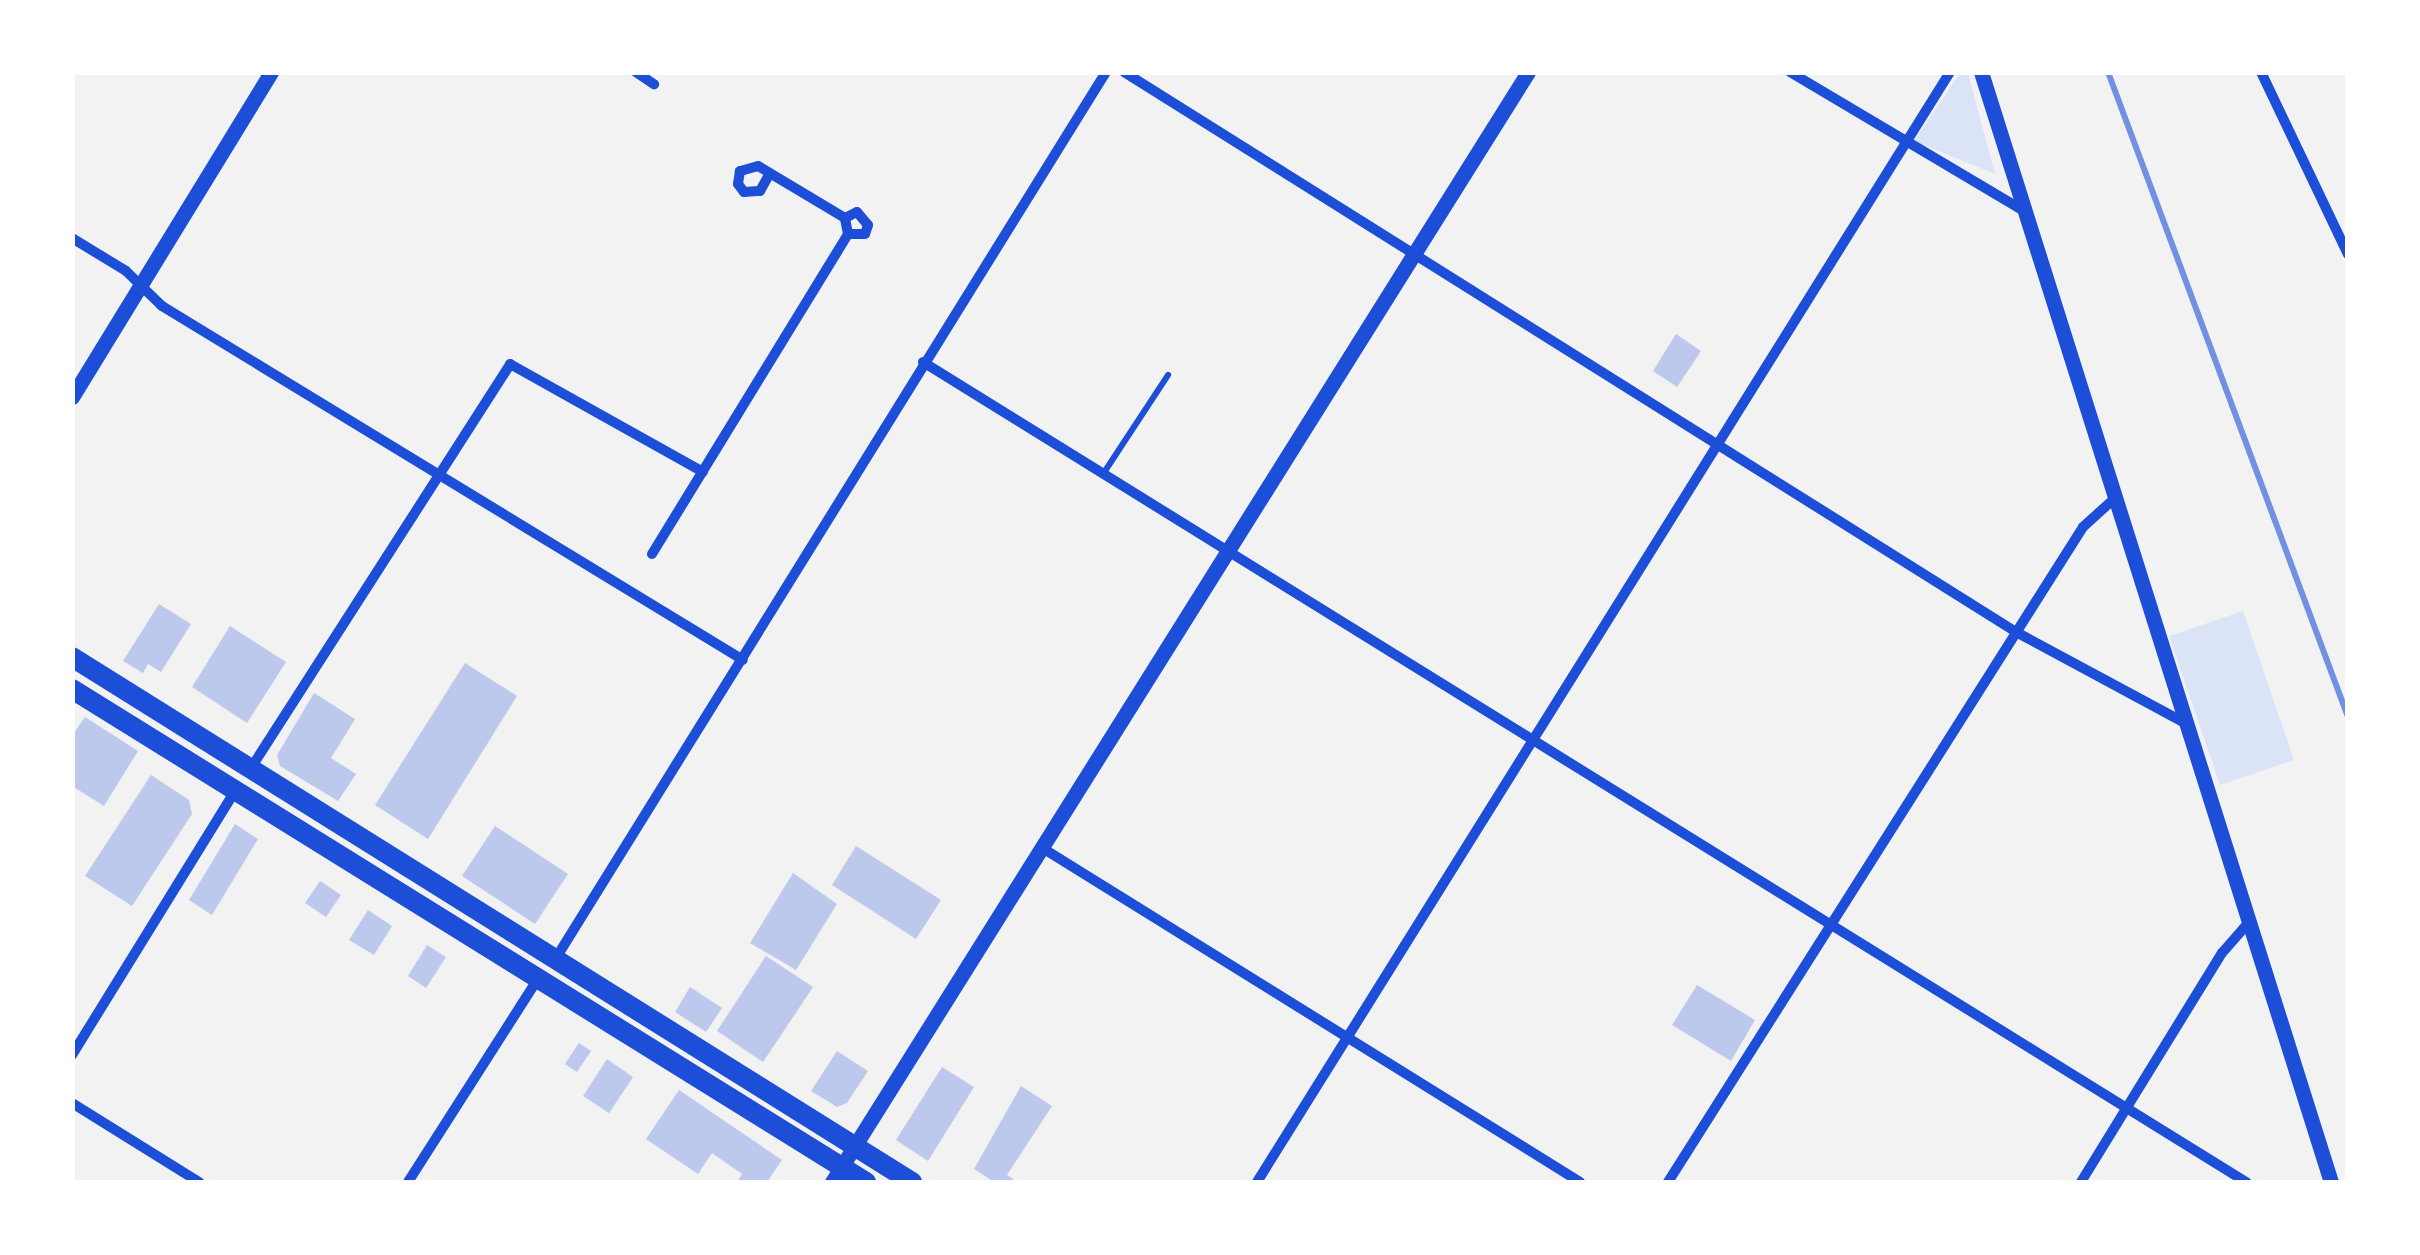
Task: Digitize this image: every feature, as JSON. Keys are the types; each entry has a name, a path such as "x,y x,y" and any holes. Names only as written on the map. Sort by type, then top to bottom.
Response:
{"main road":[{"path":"72,657 912,1182"},
{"path":"72,689 537,980 837,1175 866,1182"}],"street":[{"path":"72,397 271,72"},
{"path":"636,72 654,84"},
{"path":"556,958 1106,72"},
{"path":"1124,72 2016,632 2185,724"},
{"path":"837,1175 1528,72"},
{"path":"1790,72 1904,144 2022,209"},
{"path":"1257,1182 1530,738 1721,445 1950,72"},
{"path":"1981,72 2331,1182"},
{"path":"2261,72 2348,254"},
{"path":"768,174 846,218"},
{"path":"846,218 857,212 868,225 865,234 848,234"},
{"path":"652,554 848,234 846,218"},
{"path":"72,238 142,287 162,306 434,478 743,660"},
{"path":"923,362 1105,471 2246,1182"},
{"path":"251,768 510,364 703,472"},
{"path":"1668,1182 2083,527 2115,498"},
{"path":"72,1054 235,791"},
{"path":"1044,849 1580,1182"},
{"path":"2081,1182 2222,953 2251,920"},
{"path":"408,1182 537,980"},
{"path":"72,1103 200,1182"}],"lane":[{"path":"1105,471 1168,375"}],"shaded area":[{"path":"1960,73 1968,73 1995,174 1914,141"},
{"path":"2243,611 2294,760 2220,785 2169,636"}],"building":[{"path":"1676,334 1701,351 1677,387 1653,371"},
{"path":"159,604 191,624 161,672 148,664 143,673 123,661"},
{"path":"230,626 286,662 247,723 192,687"},
{"path":"465,663 517,696 428,839 375,805"},
{"path":"314,693 355,719 331,758 356,774 338,801 280,766 277,755"},
{"path":"85,717 138,751 104,806 72,786 72,736"},
{"path":"151,775 189,800 192,814 132,906 85,876"},
{"path":"235,824 258,839 212,915 189,900"},
{"path":"495,826 568,874 535,924 462,876"},
{"path":"856,846 941,900 916,939 832,885"},
{"path":"793,873 837,904 796,970 750,943"},
{"path":"320,881 341,895 326,917 305,903"},
{"path":"368,910 392,926 374,955 349,940"},
{"path":"427,945 446,957 426,988 408,976"},
{"path":"766,956 813,987 763,1062 717,1031"},
{"path":"1697,985 1755,1020 1731,1061 1672,1025"},
{"path":"690,987 722,1008 706,1032 675,1012"},
{"path":"579,1043 591,1051 577,1072 565,1064"},
{"path":"837,1051 868,1071 847,1103 837,1107 811,1091"},
{"path":"607,1059 633,1077 609,1113 583,1096"},
{"path":"942,1067 974,1087 928,1161 896,1140"},
{"path":"1021,1086 1052,1106 1007,1175 1017,1182 994,1182 974,1169"},
{"path":"679,1090 782,1160 767,1182 737,1182 742,1174 712,1153 698,1174 646,1139"}],"railway":[{"path":"2108,72 2348,717"}]}
